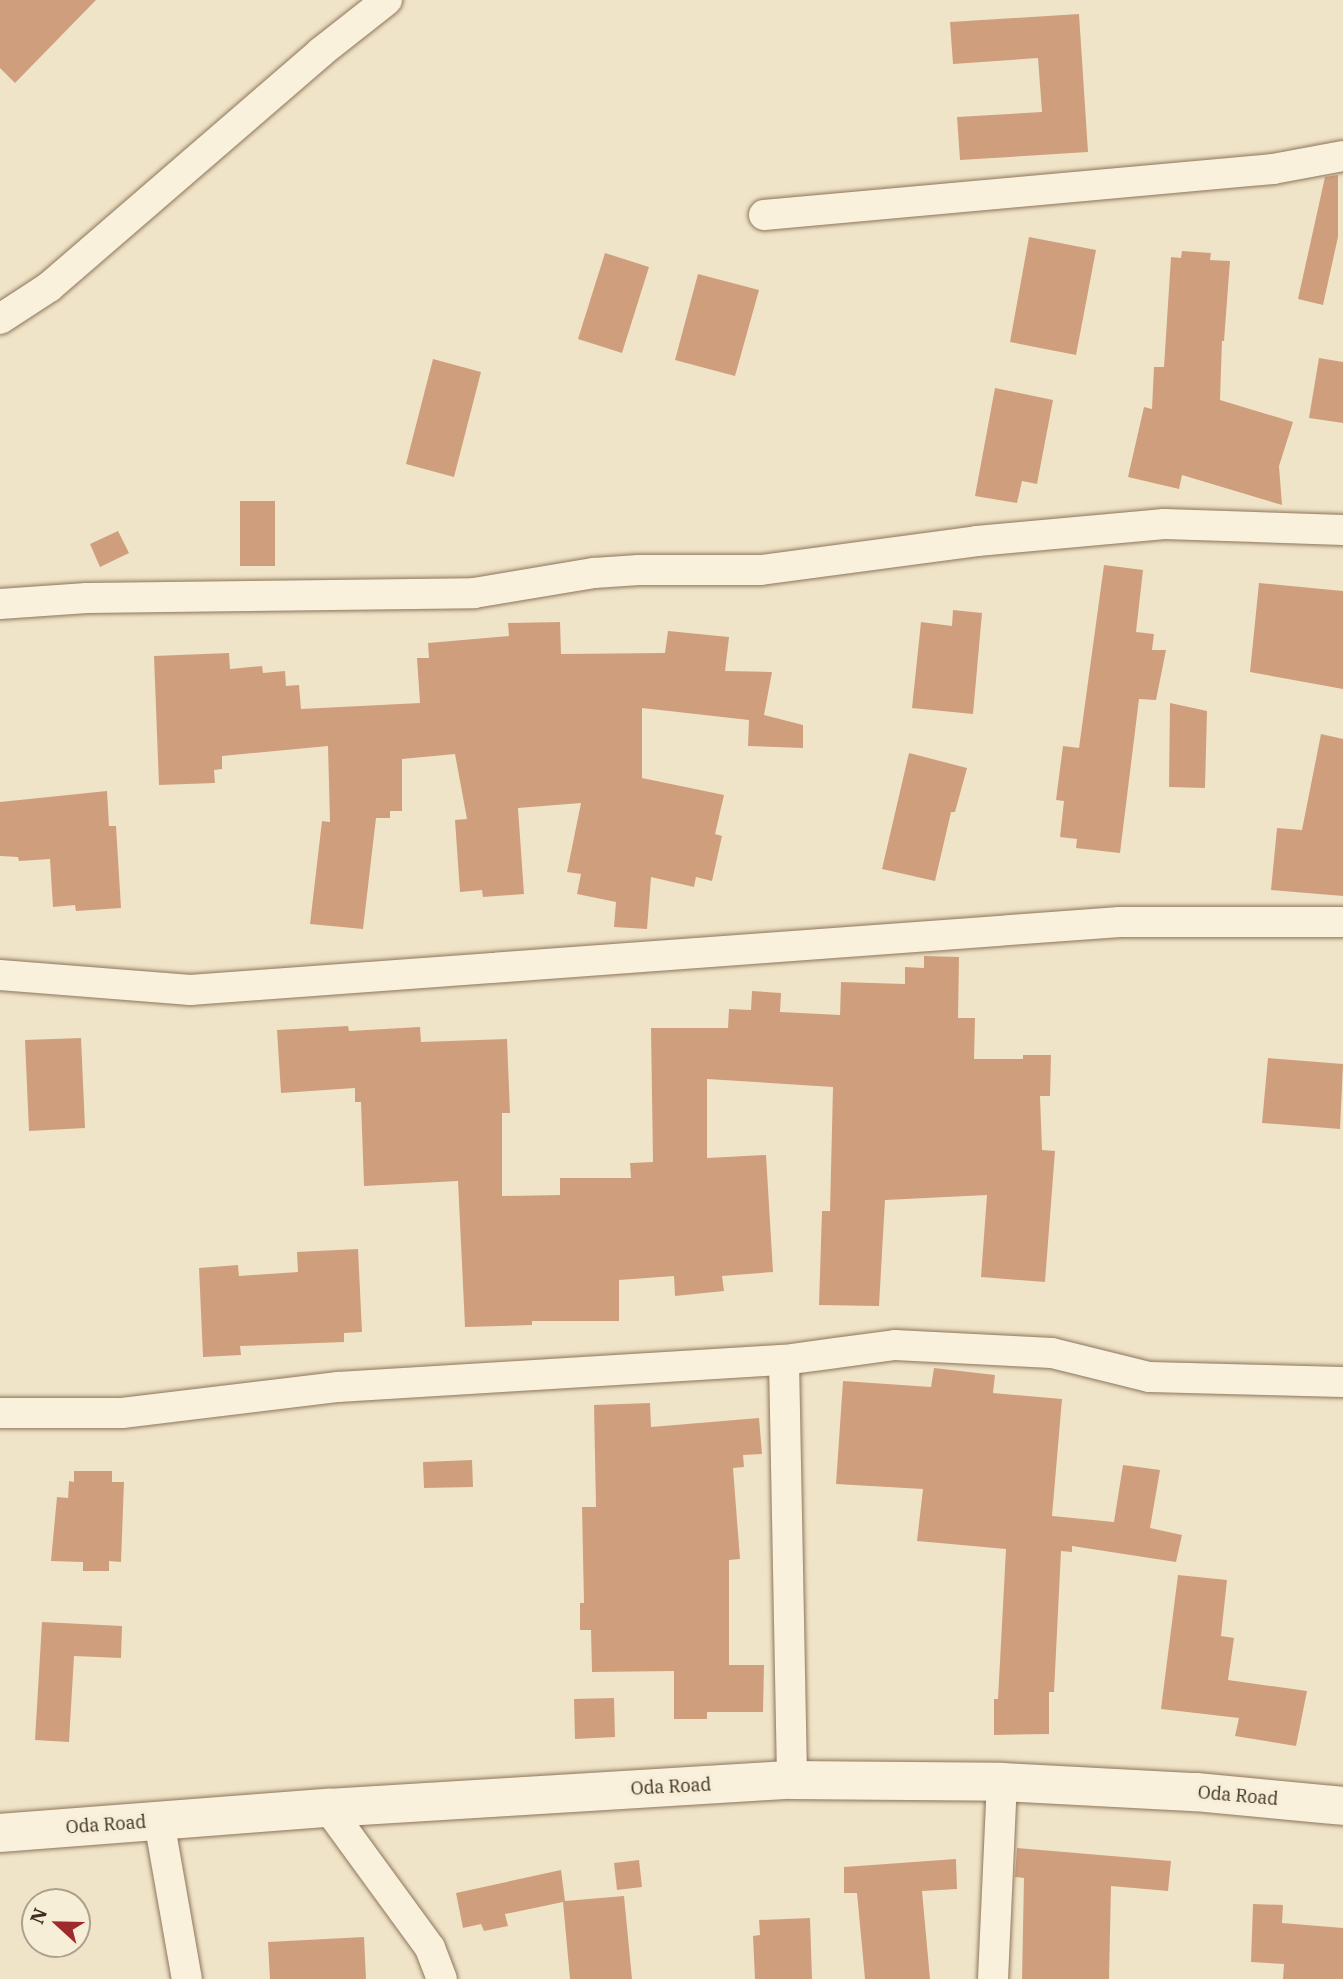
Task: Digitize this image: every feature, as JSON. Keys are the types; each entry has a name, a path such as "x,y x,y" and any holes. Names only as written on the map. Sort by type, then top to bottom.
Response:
{"street":[{"path":"0,319 49,287 321,52 387,0"},
{"path":"764,215 1273,169 1343,156"},
{"path":"0,604 87,598 474,593 594,573 639,570 761,570 977,541 1164,524 1343,530"},
{"path":"0,975 190,990 1120,922 1343,922"},
{"path":"1,1412 122,1413 338,1387 783,1360 895,1345 1052,1353 1149,1377 1343,1382"},
{"path":"783,1360 792,1780"},
{"name":"Oda Road","path":"0,1832 328,1808 792,1780 1002,1783 1196,1791 1343,1806"},
{"path":"993,1979 1002,1783"},
{"path":"328,1808 430,1948 442,1979"},
{"path":"159,1821 187,1979"}],"building":[{"path":"0,0 96,0 15,83 0,68"},
{"path":"1079,14 1088,152 960,160 957,117 1042,112 1038,58 953,64 950,22"},
{"path":"1338,175 1338,237 1323,305 1298,299 1325,177"},
{"path":"1029,237 1096,250 1076,355 1010,342"},
{"path":"1182,251 1211,253 1210,260 1230,261 1222,341 1220,400 1293,422 1279,466 1282,505 1182,475 1179,489 1128,477 1144,407 1152,409 1154,367 1164,367 1171,257 1181,258"},
{"path":"605,253 649,267 622,353 578,339"},
{"path":"698,274 759,290 735,376 675,360"},
{"path":"1319,358 1343,362 1343,423 1309,418"},
{"path":"433,359 481,372 454,477 406,464"},
{"path":"995,388 1053,400 1037,484 1022,481 1017,503 975,496"},
{"path":"240,501 275,501 275,566 240,566"},
{"path":"118,531 129,553 100,567 90,544"},
{"path":"1104,565 1143,570 1136,632 1154,634 1152,650 1166,650 1156,700 1139,699 1120,853 1076,848 1077,839 1060,837 1064,801 1056,800 1063,746 1079,748"},
{"path":"1259,583 1343,591 1343,689 1250,672"},
{"path":"953,610 982,613 973,714 912,708 921,622 952,626"},
{"path":"560,622 561,654 665,653 668,631 729,637 725,671 772,672 764,715 803,725 803,748 748,746 749,720 642,708 642,778 724,795 715,834 722,836 712,881 696,877 694,887 651,877 647,929 614,927 616,902 577,894 581,874 567,872 581,803 518,808 524,894 483,897 482,890 460,892 455,820 467,819 455,754 402,759 402,811 390,811 390,818 376,818 363,929 310,924 322,821 330,822 328,746 222,756 222,769 214,770 215,783 159,785 154,656 229,653 230,669 262,666 263,673 285,671 286,686 299,685 301,709 420,703 417,658 429,658 428,643 509,636 508,623"},
{"path":"1170,703 1207,711 1205,788 1169,787"},
{"path":"1321,734 1343,739 1343,896 1271,890 1277,828 1302,830"},
{"path":"909,753 967,768 955,812 951,812 935,881 882,869"},
{"path":"107,791 109,826 116,826 121,908 76,911 75,905 53,907 50,859 19,861 18,857 0,856 0,802"},
{"path":"924,956 959,957 958,1018 975,1018 974,1059 1023,1059 1023,1055 1051,1055 1050,1096 1040,1096 1042,1150 1055,1151 1045,1282 981,1277 987,1195 885,1200 879,1306 819,1305 822,1211 830,1211 833,1087 707,1079 707,1158 766,1155 773,1272 722,1276 724,1291 675,1296 674,1276 619,1280 619,1321 532,1321 532,1325 465,1327 458,1181 364,1186 361,1102 355,1102 355,1088 281,1093 277,1030 348,1026 349,1031 420,1027 421,1042 507,1039 510,1113 502,1113 502,1196 560,1195 560,1178 631,1178 630,1163 653,1162 651,1028 728,1028 729,1009 751,1010 752,991 781,993 780,1012 840,1015 841,982 905,984 905,967 924,968"},
{"path":"81,1038 85,1128 29,1131 25,1040"},
{"path":"1268,1058 1343,1064 1340,1129 1262,1123"},
{"path":"358,1249 362,1332 344,1333 344,1342 240,1346 241,1355 203,1357 199,1268 238,1265 239,1276 298,1272 297,1252"},
{"path":"934,1368 995,1375 993,1393 1062,1399 1052,1516 1114,1522 1123,1465 1160,1470 1150,1528 1182,1535 1176,1562 1072,1546 1072,1552 1061,1551 1054,1692 1049,1692 1049,1734 994,1735 994,1699 998,1699 1006,1549 917,1541 923,1489 836,1484 843,1381 931,1387"},
{"path":"650,1403 651,1427 759,1418 762,1454 743,1455 744,1467 733,1468 740,1559 729,1560 729,1665 764,1665 763,1712 707,1712 707,1719 674,1719 674,1671 592,1672 591,1630 580,1630 580,1603 584,1603 582,1507 596,1507 594,1405"},
{"path":"472,1460 473,1487 424,1488 423,1462"},
{"path":"74,1471 112,1471 112,1482 124,1482 121,1562 109,1561 109,1571 83,1571 83,1562 51,1561 57,1497 68,1498 69,1481 74,1482"},
{"path":"1178,1575 1227,1580 1221,1636 1234,1638 1228,1680 1307,1691 1296,1746 1235,1736 1239,1718 1161,1709"},
{"path":"42,1622 122,1626 121,1658 74,1656 69,1742 35,1740"},
{"path":"614,1698 615,1737 575,1739 574,1699"},
{"path":"1017,1848 1171,1861 1168,1891 1111,1886 1109,1979 1022,1979 1024,1878 1015,1877"},
{"path":"956,1859 957,1889 922,1891 930,1979 865,1979 857,1893 844,1893 844,1867"},
{"path":"639,1860 642,1887 617,1890 614,1863"},
{"path":"561,1870 565,1901 624,1896 632,1979 570,1979 563,1902 505,1914 508,1926 484,1931 481,1924 463,1928 456,1893"},
{"path":"1253,1904 1283,1905 1282,1923 1343,1928 1343,1979 1283,1979 1284,1964 1251,1962"},
{"path":"810,1918 812,1979 755,1979 753,1936 760,1935 759,1920"},
{"path":"364,1937 366,1979 270,1979 268,1942"}]}
